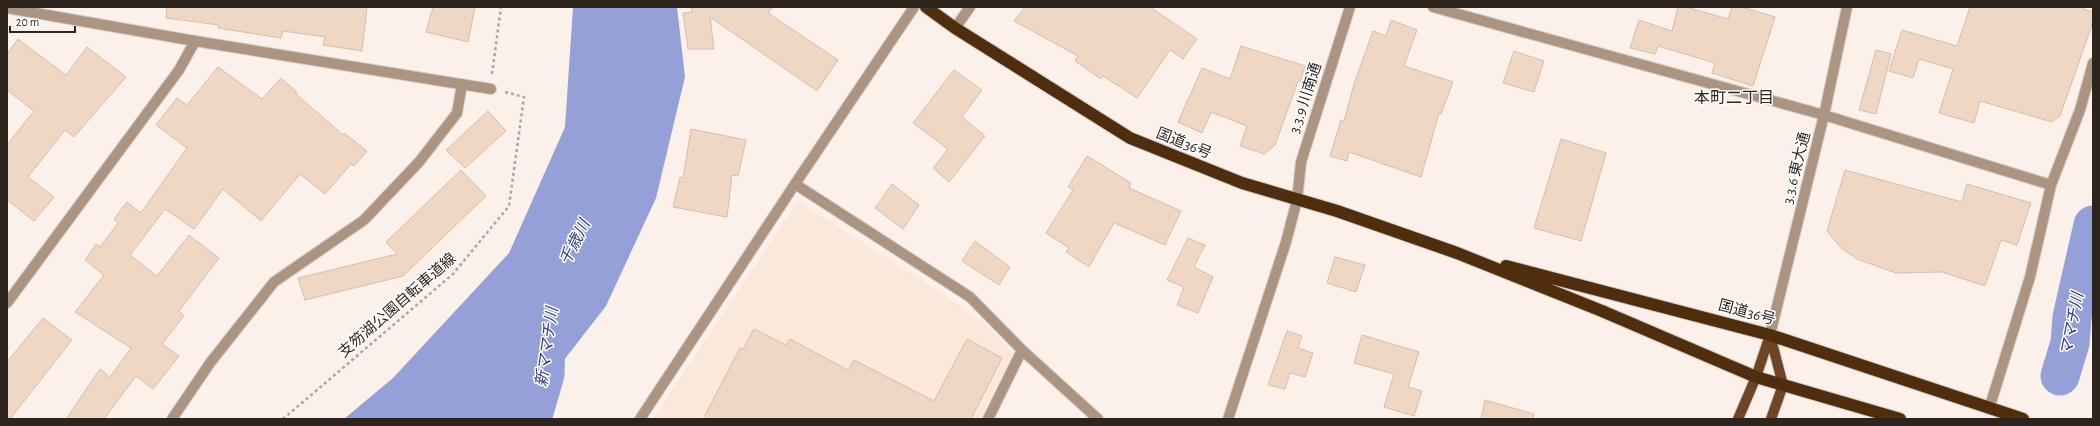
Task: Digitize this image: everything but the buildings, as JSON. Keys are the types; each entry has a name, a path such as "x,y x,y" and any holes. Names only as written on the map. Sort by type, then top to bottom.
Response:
{"highway":[{"name":"国道36号","path":"926,7 955,28 1130,138 1242,183 1337,211 1457,253 1602,311 1756,377 1900,419"},
{"name":"国道36号","path":"1457,253 1770,335 1989,409 2023,419"}],"main road":[{"path":"1738,419 1756,377 1770,335"},
{"path":"1770,335 1784,385 1771,419"}],"street":[{"path":"640,419 914,7"},
{"path":"955,28 970,7"},
{"name":"3.3.9 川南通","path":"1228,419 1286,242 1297,200 1301,162 1350,7"},
{"path":"1433,7 1824,115 2051,185"},
{"name":"3.3.6 東大通","path":"1770,335 1824,115 1848,7"},
{"path":"7,8 195,41 491,89"},
{"path":"7,303 179,70 195,41"},
{"path":"1989,409 2030,276 2051,185 2080,110 2093,63"},
{"path":"172,419 210,363 274,282 364,220 419,162 457,113 462,84"},
{"path":"795,184 970,297 1022,350 1098,419"},
{"path":"988,419 1022,350"}],"path":[{"path":"491,89 493,62 501,7"},
{"name":"支笏湖公園自転車道線","path":"283,419 454,274 509,206 524,97 491,89"}],"shaded area":[{"path":"798,201 931,286 985,324 1013,353 980,419 653,419"}],"water":[{"name":"千歳川","path":"573,7 677,7 685,77 656,198 606,306 518,419 344,419 393,378 509,253 565,127"}],"waterway":[{"name":"ママチ川","path":"2060,376 2070,343 2072,317 2093,225"},
{"name":"新ママチ川","path":"532,419 545,374 546,336"}],"district":[{"name":"本町二丁目","path":"1734,97"}]}
